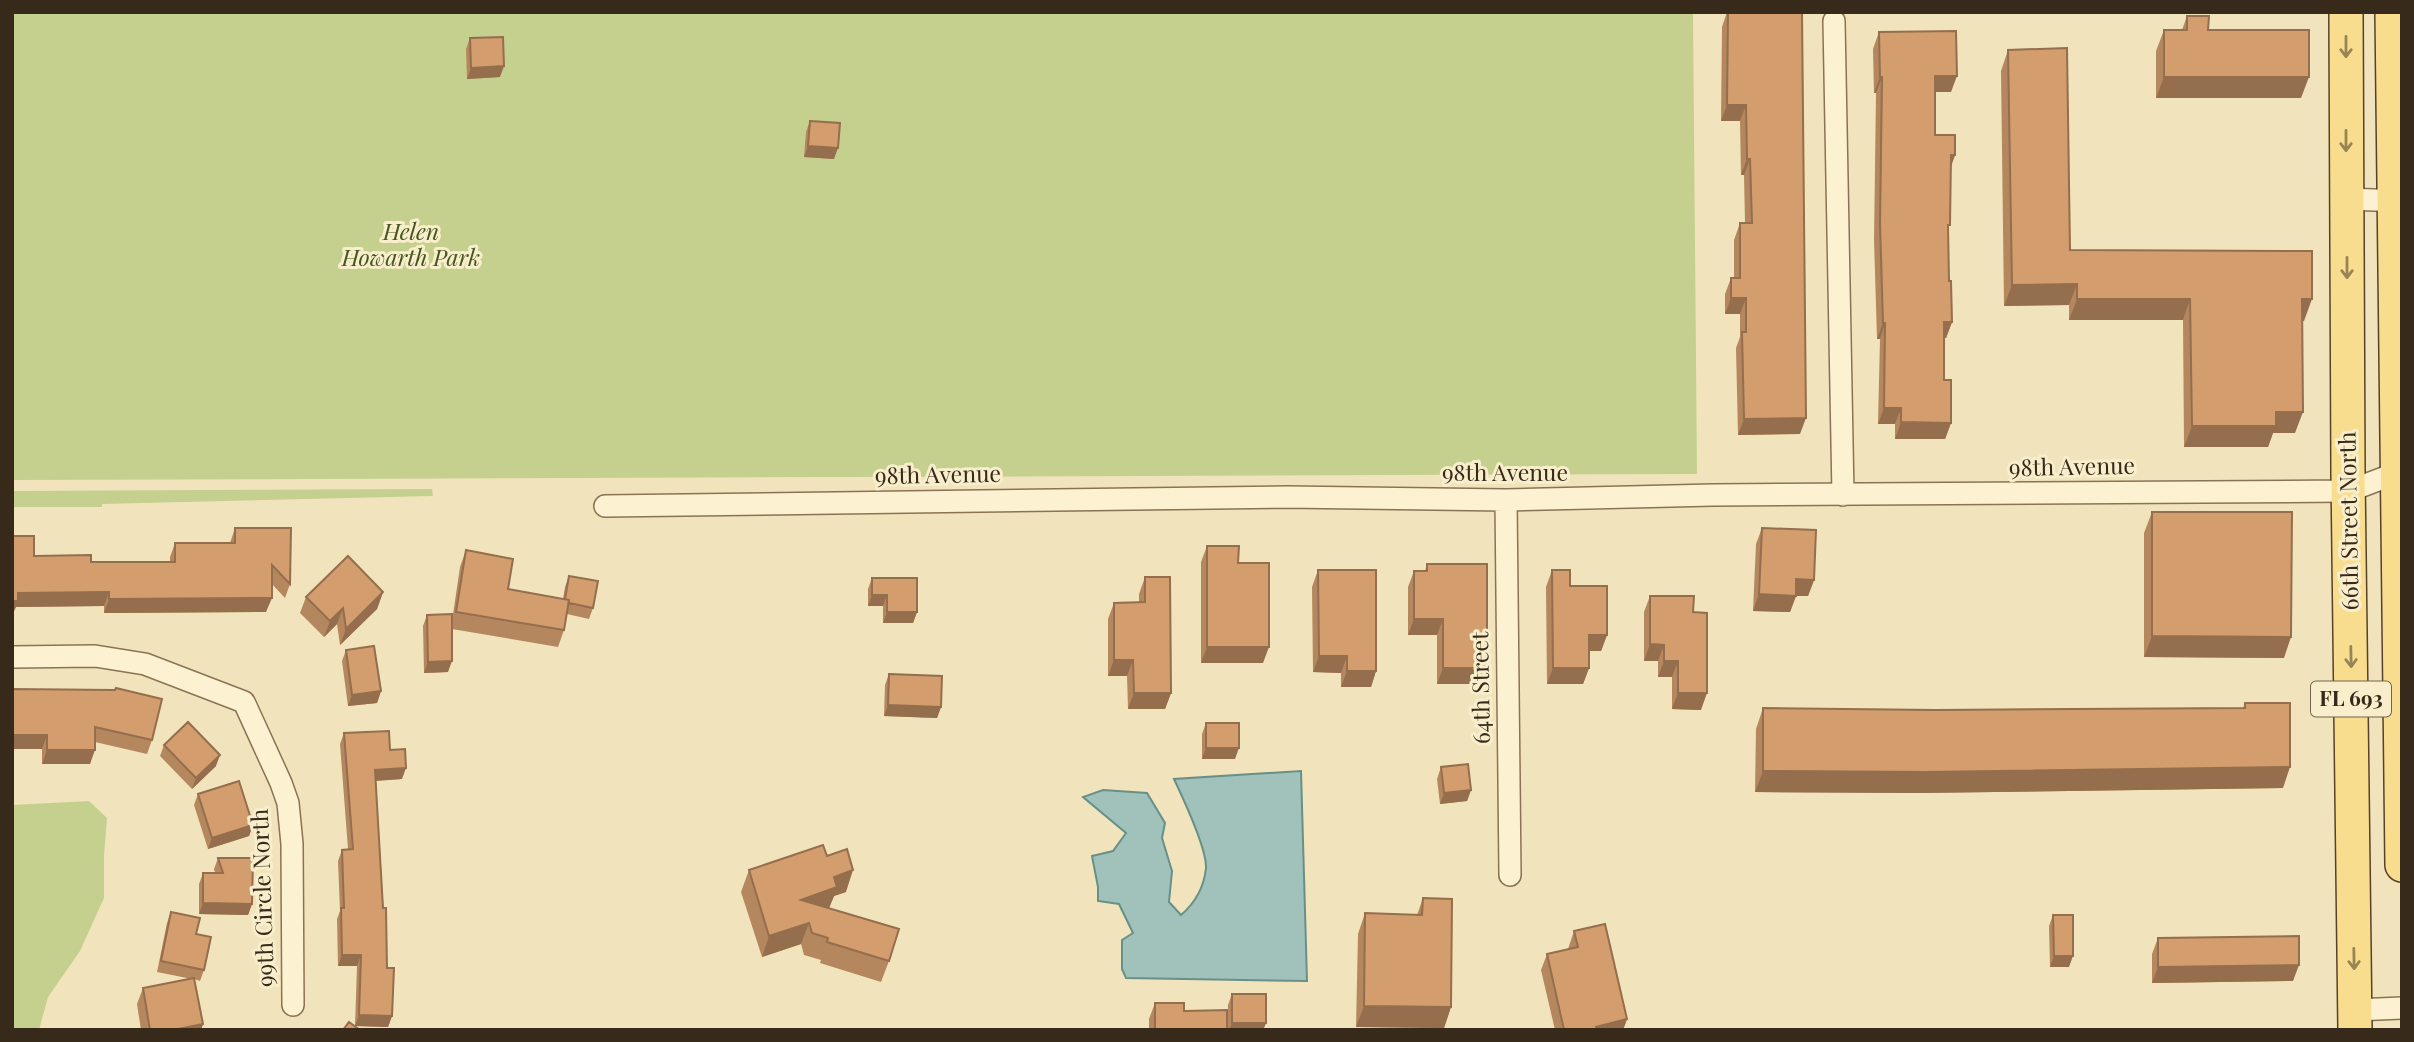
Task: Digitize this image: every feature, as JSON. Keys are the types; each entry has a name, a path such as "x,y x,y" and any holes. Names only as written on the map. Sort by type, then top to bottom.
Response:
{"main road":[{"name":"66th Street North","path":"2346,12 2348,491 2355,1020"},
{"name":"66th Street North","path":"2392,12 2398,200 2402,865"}],"street":[{"path":"1834,21 1843,495"},
{"path":"2346,199 2398,200"},
{"name":"98th Avenue","path":"605,506 1287,496 1506,500 1713,495 2348,491 2399,471"},
{"name":"64th Street","path":"1506,500 1510,876"},
{"name":"99th Circle North","path":"12,657 94,656 145,664 244,702 288,803 292,844 293,1005"},
{"path":"2355,1020 2402,1008"}],"green space":[{"name":"Helen Howarth Park","path":"12,12 1693,12 1697,474 12,480"},
{"path":"432,489 433,496 102,504 102,507 12,507 12,491"},
{"path":"89,801 107,818 104,898 80,951 48,997 39,1030 12,1030 12,805"}],"water":[{"path":"1301,771 1307,981 1126,978 1122,969 1122,940 1133,933 1119,904 1098,901 1092,856 1113,851 1126,833 1083,797 1103,790 1147,793 1165,823 1162,838 1172,871 1169,902 1181,915 1198,894 1206,868 1199,836 1174,779"}],"building":[{"path":"1728,12 1802,12 1806,418 1744,419 1742,332 1746,332 1746,298 1731,298 1731,278 1740,278 1740,223 1752,223 1750,159 1747,159 1746,105 1727,105"},
{"path":"2187,16 2209,16 2208,30 2309,30 2309,77 2164,77 2164,30 2187,30"},
{"path":"1956,31 1957,76 1935,76 1935,135 1955,135 1955,155 1951,155 1948,225 1952,322 1944,322 1944,380 1951,380 1951,423 1901,422 1901,408 1884,408 1885,323 1880,224 1882,77 1879,32"},
{"path":"503,37 504,66 471,68 470,38"},
{"path":"2067,48 2070,250 2312,251 2312,299 2302,299 2303,412 2276,412 2276,426 2192,426 2190,299 2077,299 2077,284 2012,285 2008,50"},
{"path":"810,121 840,123 838,148 808,146"},
{"path":"2152,512 2292,512 2291,637 2152,636"},
{"path":"235,528 291,528 290,584 272,565 272,598 109,599 109,592 18,593 18,601 12,601 12,536 34,536 34,556 91,555 91,562 175,562 175,543 235,543"},
{"path":"1762,528 1816,530 1814,580 1796,579 1796,596 1759,594"},
{"path":"1207,546 1239,546 1238,563 1269,563 1269,647 1207,647"},
{"path":"466,550 513,559 508,589 569,600 564,630 456,612"},
{"path":"348,556 383,592 346,629 343,608 330,621 306,597"},
{"path":"1427,564 1487,564 1487,668 1443,668 1443,619 1414,619 1414,571 1427,571"},
{"path":"1318,570 1376,570 1376,671 1347,671 1347,656 1319,656"},
{"path":"1552,570 1570,570 1570,586 1607,586 1607,635 1589,635 1589,668 1553,668"},
{"path":"569,576 598,581 593,608 569,603 569,600 565,599"},
{"path":"1145,577 1170,577 1171,693 1134,693 1133,660 1114,660 1114,603 1145,602"},
{"path":"872,578 917,578 917,612 887,612 887,595 872,595"},
{"path":"1650,596 1694,596 1693,612 1707,613 1707,693 1678,693 1678,661 1664,661 1664,645 1650,644"},
{"path":"452,614 452,661 428,662 427,615"},
{"path":"374,646 381,691 352,695 346,650"},
{"path":"889,674 942,676 941,707 888,705"},
{"path":"116,688 162,699 152,740 95,727 95,750 47,750 47,735 12,735 12,689"},
{"path":"2245,703 2290,703 2290,767 1925,772 1763,771 1763,708 2245,708"},
{"path":"188,722 220,755 196,778 164,745"},
{"path":"1206,723 1239,723 1239,748 1206,748"},
{"path":"389,731 390,750 405,749 406,768 375,770 383,908 386,908 387,968 394,968 392,1016 359,1015 361,955 342,955 342,850 353,849 344,733"},
{"path":"1468,764 1471,790 1444,793 1441,767"},
{"path":"239,781 253,825 212,838 198,794"},
{"path":"823,845 827,856 847,849 853,870 834,877 837,887 801,900 899,929 889,961 827,942 828,938 812,933 809,923 769,936 749,870"},
{"path":"218,858 253,858 252,904 203,903 203,873 223,873"},
{"path":"1423,898 1452,899 1451,1007 1364,1006 1365,913 1422,915"},
{"path":"171,912 200,918 196,934 211,937 204,970 161,961"},
{"path":"2053,915 2073,915 2073,956 2054,956"},
{"path":"1605,924 1627,1019 1596,1027 1597,1030 1564,1030 1547,954 1578,947 1574,931"},
{"path":"2299,936 2299,965 2158,967 2158,938"},
{"path":"194,978 203,1024 173,1030 150,1030 143,988"},
{"path":"1232,994 1266,994 1266,1023 1232,1023"},
{"path":"1155,1003 1184,1003 1184,1011 1227,1010 1227,1030 1155,1030"},
{"path":"349,1022 360,1030 343,1030"}]}
